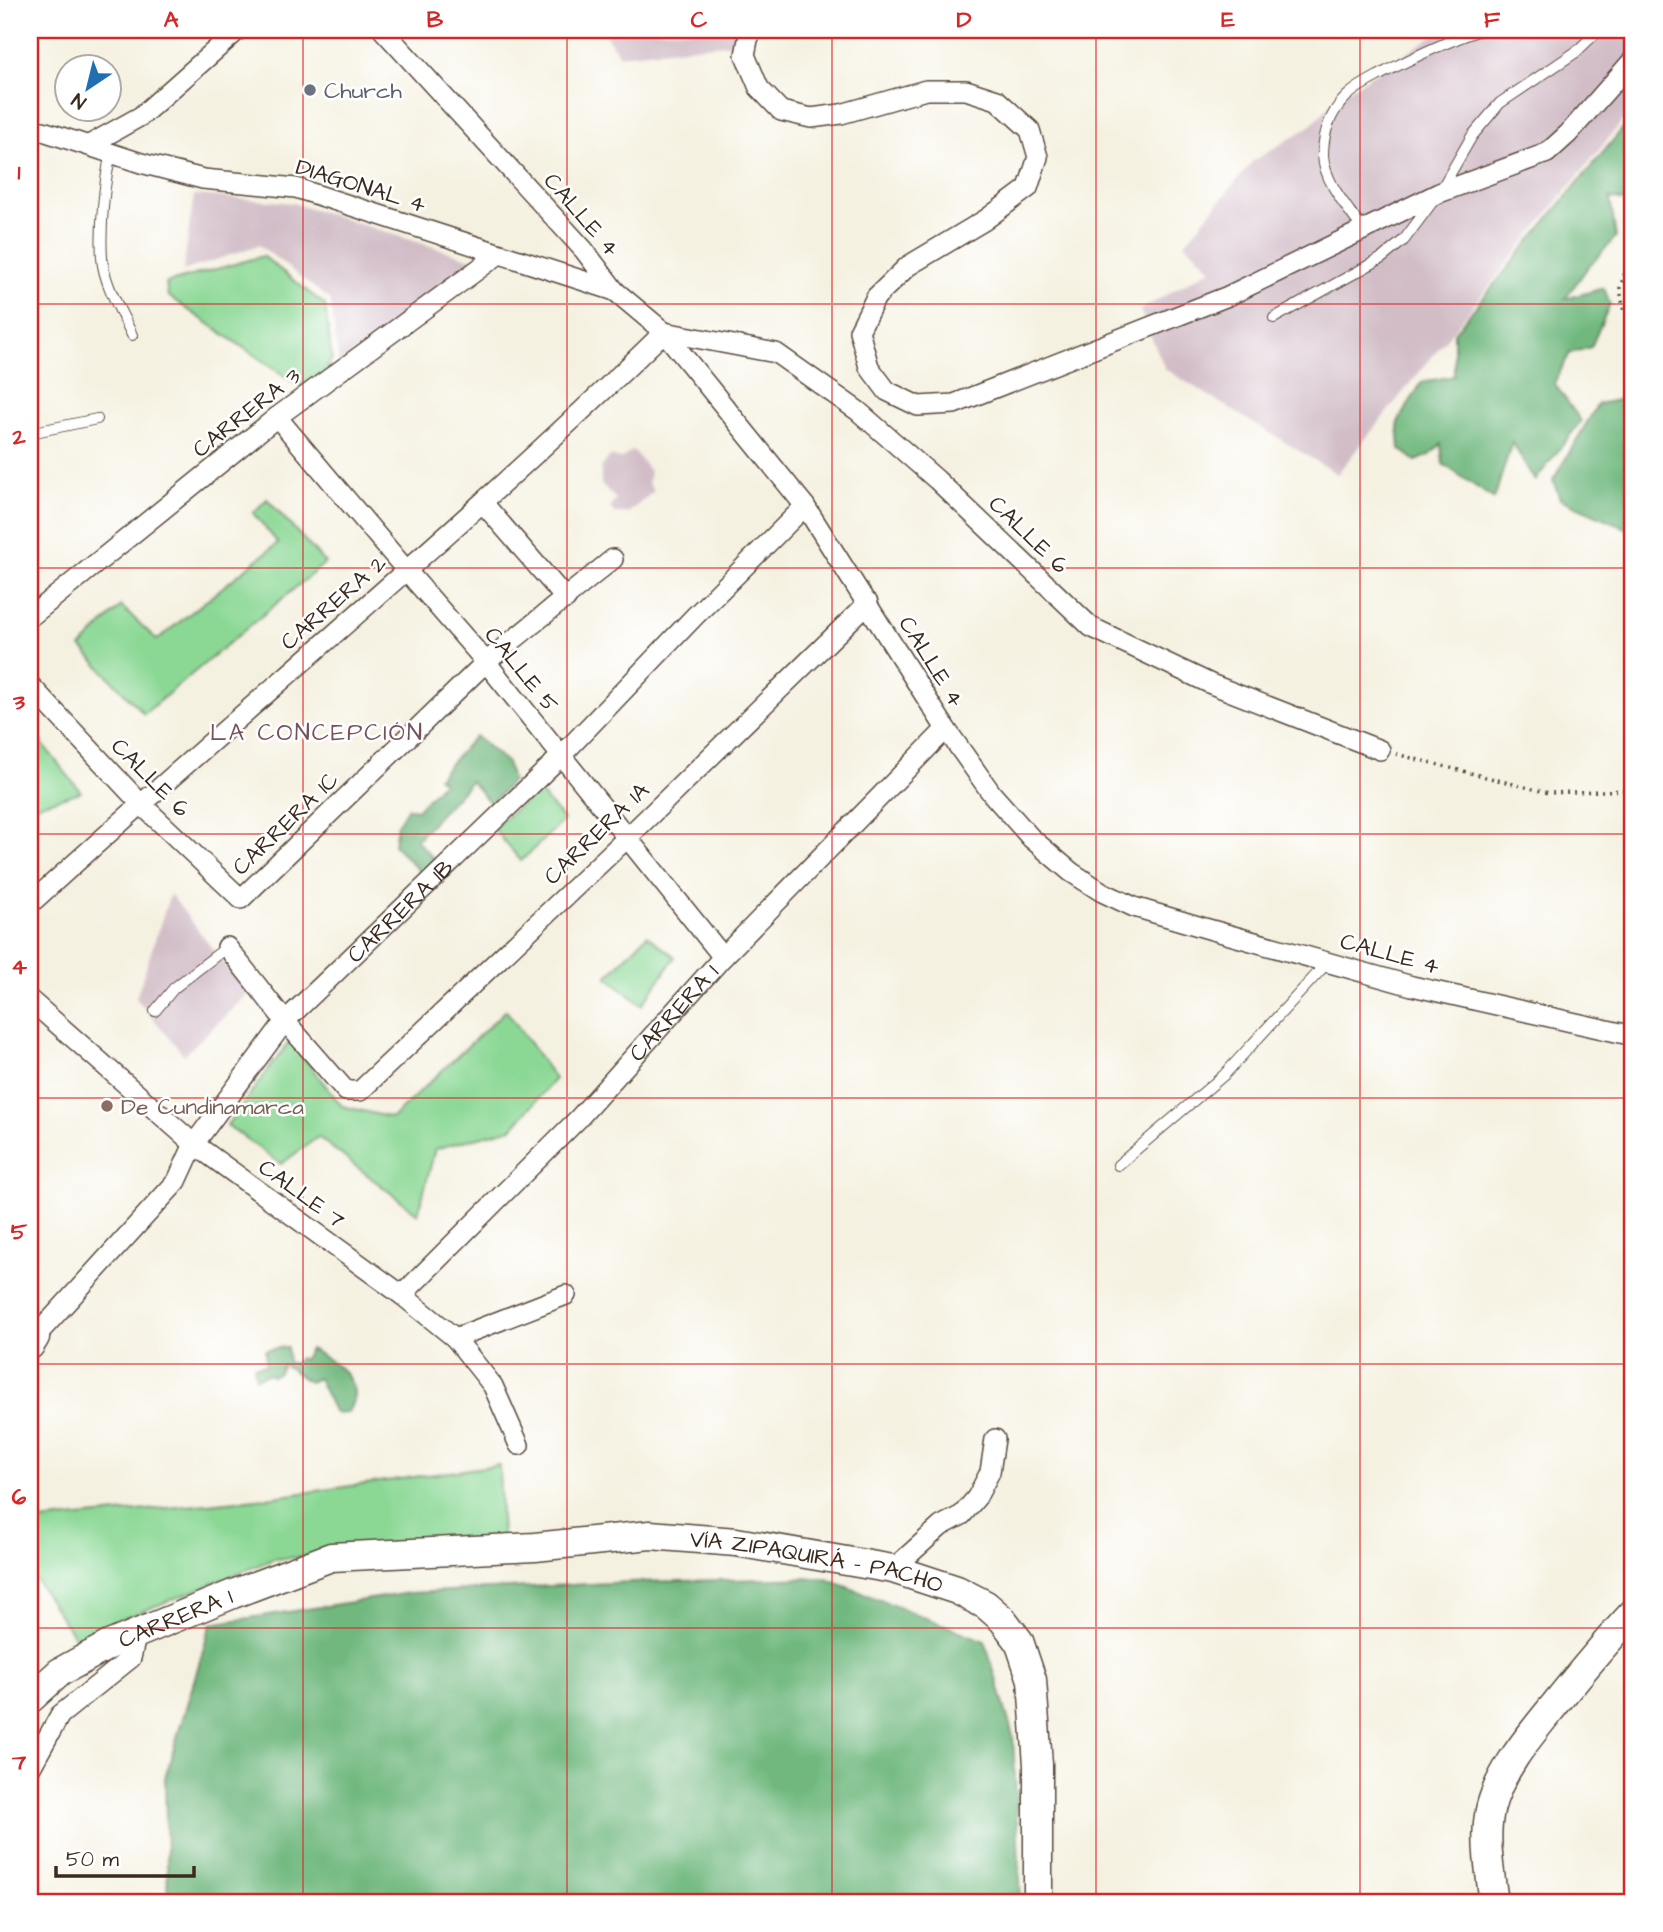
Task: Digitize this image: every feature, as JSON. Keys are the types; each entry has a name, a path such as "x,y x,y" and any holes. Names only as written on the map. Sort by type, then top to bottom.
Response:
{"main road":[{"name":"VÍA ZIPAQUIRÁ - PACHO","path":"331,1557 535,1546 650,1535 736,1542 893,1569 957,1590 986,1605 1003,1620 1019,1641 1032,1680 1038,1765 1038,1902"},
{"name":"CARRERA 1","path":"30,1699 60,1672 109,1645 331,1557"},
{"path":"1494,1902 1487,1852 1490,1807 1507,1770 1537,1726 1601,1647 1633,1613"}],"street":[{"path":"30,131 43,131 89,145 141,116 238,30"},
{"name":"CALLE 4","path":"383,30 584,250 615,291 664,332 805,506 946,729 992,794 1031,838 1070,872 1101,892 1146,910 1412,986 1625,1034"},
{"path":"750,30 745,55 759,88 782,111 811,118 841,114 926,90 966,90 997,100 1030,130 1038,157 1028,188 985,220 908,266 876,297 859,331 869,367 887,391 918,407 954,404 1228,296 1439,193 1547,153 1569,134 1633,60"},
{"name":"DIAGONAL 4","path":"89,145 141,163 204,179 296,188 615,291"},
{"name":"CARRERA 3","path":"30,617 278,417 499,254"},
{"name":"CARRERA 2","path":"30,904 140,803 483,503 664,332"},
{"name":"CALLE 6","path":"664,332 776,353 858,411 937,480 1091,627 1211,684 1380,750"},
{"name":"CALLE 5","path":"278,417 405,570 486,662 723,957"},
{"path":"483,503 566,599"},
{"name":"CARRERA 1B","path":"32,1337 177,1181 194,1144 285,1021 561,755 805,506"},
{"name":"CARRERA 1C","path":"241,899 486,662 613,559"},
{"name":"CARRERA 1A","path":"285,1021 346,1091 360,1091 628,837 868,603"},
{"name":"CALLE 6","path":"30,685 140,803 241,899"},
{"name":"CARRERA 1","path":"402,1295 578,1119 723,957 946,729"},
{"path":"227,947 285,1021"},
{"name":"CALLE 7","path":"30,1000 194,1144 402,1295 455,1338 492,1386 519,1445"},
{"path":"455,1338 566,1295"},
{"path":"893,1569 941,1526 962,1515 978,1497 990,1472 995,1439"},
{"path":"30,1769 60,1715 131,1658 137,1633"}],"lane":[{"path":"1363,230 1331,182 1323,156 1327,125 1335,110 1359,86 1437,45 1480,30"},
{"path":"1274,318 1381,258 1404,240 1439,193 1472,136 1500,103 1576,52 1599,30"},
{"path":"111,153 106,174 102,259 110,288 132,335"},
{"path":"30,433 97,419"},
{"path":"155,1011 174,988 227,947"},
{"path":"1118,1165 1224,1075 1328,962"}],"path":[{"path":"1633,247 1620,288 1624,313 1633,319"},
{"path":"1380,750 1549,793 1630,790 1633,787"}],"shaded area":[{"path":"602,30 756,30 733,43 619,55"},
{"path":"1442,30 1633,30 1633,108 1337,474 1165,369 1140,310 1211,269 1185,243 1253,161 1309,127 1338,97"},
{"path":"194,195 293,203 478,261 339,363 330,300 259,245 183,271"},
{"path":"633,450 650,471 648,483 654,491 628,513 615,513 610,508 616,499 601,484 601,468 610,456 621,459"},
{"path":"170,894 248,994 184,1055 136,998"}],"green space":[{"path":"1633,116 1633,203 1610,198 1616,237 1588,267 1565,299 1604,288 1610,304 1591,347 1570,353 1554,383 1581,421 1535,481 1512,442 1494,499 1443,464 1441,444 1430,455 1416,461 1400,449 1398,422 1422,382 1454,376 1454,333"},
{"path":"263,256 325,305 332,359 325,371 301,387 168,296 166,283"},
{"path":"1633,397 1633,531 1560,499 1553,480 1598,404"},
{"path":"267,499 325,563 144,714 81,647 121,606 157,640 278,543 253,513"},
{"path":"30,728 81,792 30,807"},
{"path":"475,736 507,763 512,781 491,804 471,781 416,840 437,862 423,875 394,845 397,824 408,808 417,810 443,782 438,777"},
{"path":"538,791 564,820 521,861 493,828"},
{"path":"647,935 675,957 642,1005 607,977"},
{"path":"506,1010 555,1079 512,1128 435,1149 418,1214 318,1137 281,1164 227,1125 290,1041 342,1106 392,1118"},
{"path":"287,1347 288,1362 294,1364 299,1358 303,1360 310,1349 345,1373 350,1380 354,1396 348,1412 335,1413 318,1378 309,1382 283,1364 279,1373 256,1378 254,1366 266,1365 265,1350"},
{"path":"499,1465 502,1542 274,1559 75,1638 30,1574 30,1522 267,1498"},
{"path":"824,1578 985,1641 1013,1736 1021,1902 168,1902 165,1778 211,1624 409,1593 631,1582"}],"place":[{"name":"Church","path":"310,90"},
{"name":"De Cundinamarca","path":"107,1106"}],"district":[{"name":"LA CONCEPCIÓN","path":"317,732"}]}
